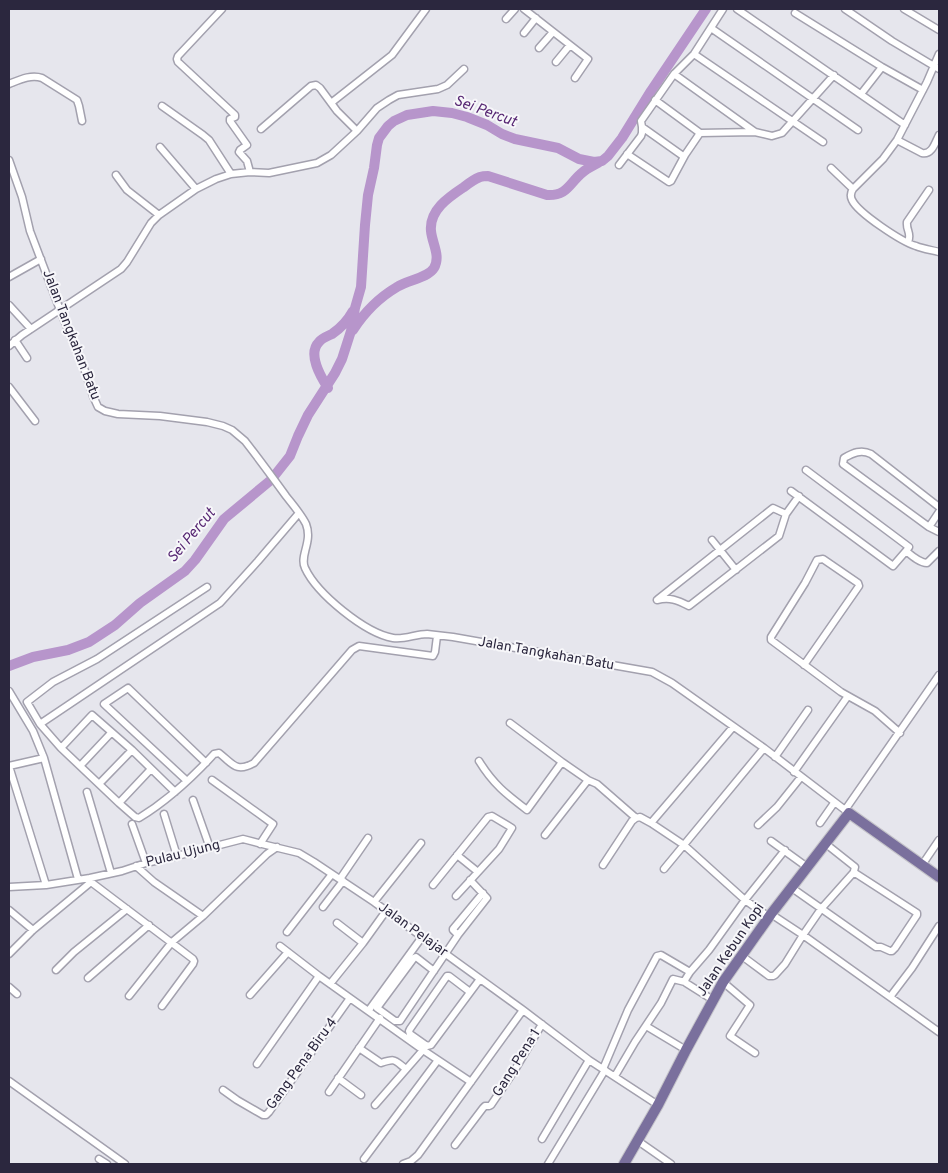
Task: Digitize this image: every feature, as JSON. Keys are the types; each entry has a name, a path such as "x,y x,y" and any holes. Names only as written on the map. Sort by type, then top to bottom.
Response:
{"main road":[{"name":"Jalan Kebun Kopi","path":"624,1164 658,1105 723,982 770,916 826,844 847,812"},
{"path":"847,812 939,877"}],"street":[{"path":"222,9 177,59 235,115 230,121 247,145 239,152 247,161 250,172"},
{"path":"331,103 392,55 426,9"},
{"path":"506,19 515,9"},
{"path":"524,9 588,60 575,78"},
{"path":"619,166 641,136 641,122 655,100 674,74 694,54 723,9"},
{"path":"737,9 905,125"},
{"path":"845,9 936,68"},
{"path":"904,9 939,30"},
{"path":"795,13 923,90"},
{"path":"524,33 536,18"},
{"path":"711,28 858,130"},
{"path":"539,48 553,32"},
{"path":"556,62 570,45"},
{"path":"694,54 823,142"},
{"path":"939,54 936,68 897,140 883,159 853,188 851,194 852,200 860,209 888,231 914,246 939,252"},
{"path":"861,94 882,67"},
{"path":"9,346 121,268 150,224 159,215 196,189 231,174 269,173 316,163 331,155 377,108 389,100 398,96 438,89 447,85 464,69"},
{"path":"674,74 755,132"},
{"path":"655,100 700,133 755,132 772,136 782,133 834,75"},
{"path":"9,84 32,76 42,78 77,100 82,121"},
{"path":"261,129 311,86 316,85 356,131"},
{"path":"162,106 203,134 231,174"},
{"path":"642,127 684,156"},
{"path":"627,154 669,182 700,133"},
{"path":"897,140 926,154 930,152 939,135"},
{"path":"160,147 196,189"},
{"name":"Jalan Tangkahan Batu","path":"9,160 22,197 30,231 86,372 93,396 100,408 118,414 207,422 223,426 240,436 303,517 308,533 303,561 305,568 316,584 334,603 353,618 370,629 385,636 395,638 426,634 453,637 652,672 672,683 764,748 847,812"},
{"path":"831,168 853,188"},
{"path":"116,175 127,190 159,215"},
{"path":"908,242 910,235 907,222 929,190"},
{"path":"9,277 41,259"},
{"path":"9,305 31,329"},
{"path":"15,340 27,358"},
{"path":"9,387 35,421"},
{"path":"939,507 871,454 861,451 844,458 843,464 929,527 939,532"},
{"path":"792,491 894,566 909,547 806,470"},
{"path":"786,514 773,508 657,600 666,598 678,600 689,606 779,536 786,514 799,496"},
{"path":"929,527 939,512"},
{"path":"40,724 220,603 300,513"},
{"path":"712,540 736,570"},
{"path":"906,551 924,564 930,561 939,551"},
{"path":"804,665 859,586 858,583 823,559 817,560 805,583 771,636 771,640 804,665 848,696 875,712 900,733"},
{"path":"207,587 97,659 52,682 27,702 40,724 61,748 135,817 139,818 148,813 175,792 214,754 219,753 239,768 245,768 254,763 352,650 359,646 433,656 437,636"},
{"path":"847,812 939,675"},
{"path":"187,781 104,704 128,688 206,763"},
{"path":"9,692 33,731 44,758 78,879"},
{"path":"794,772 848,696"},
{"path":"775,757 808,710"},
{"path":"61,748 92,715 132,750 175,792"},
{"path":"510,723 562,762 597,784 636,818"},
{"path":"651,823 733,727"},
{"path":"80,766 111,732"},
{"path":"664,869 764,748"},
{"path":"99,784 132,750"},
{"path":"44,758 9,766 46,885"},
{"path":"479,761 495,784 527,810 562,762"},
{"path":"119,803 151,769"},
{"path":"758,825 777,807 801,777"},
{"path":"212,780 273,824 260,844"},
{"path":"545,835 588,780"},
{"path":"87,792 110,872"},
{"path":"193,800 210,848"},
{"path":"820,823 834,803"},
{"path":"164,814 177,856"},
{"path":"433,885 488,817 496,817 512,828 499,850 456,896"},
{"path":"603,865 632,821 640,817 684,844 745,900 803,935 939,1032"},
{"path":"132,824 146,863"},
{"path":"323,907 368,838"},
{"name":"Pulau Ujung","path":"90,880 110,872 243,839 277,847"},
{"path":"922,865 939,840"},
{"path":"771,842 806,868"},
{"path":"374,902 421,843"},
{"path":"742,956 772,976 785,964 822,909 854,872 855,867 826,844"},
{"path":"129,996 172,942 203,916 267,854 277,847"},
{"name":"Jalan Pelajar","path":"277,847 299,853 374,902 589,1060 658,1105"},
{"path":"685,982 690,972 709,950 784,850"},
{"path":"456,855 478,872"},
{"path":"136,866 154,882 203,916"},
{"path":"792,888 876,947 882,947 890,951 894,950 917,914 854,872"},
{"path":"287,932 332,874"},
{"path":"9,887 46,885 78,879 90,880 149,924 194,961 162,1006"},
{"path":"9,954 33,930 90,880"},
{"path":"434,971 416,957 414,958 377,1008 396,1022 400,1021 446,954 458,935 453,929 485,896 470,880"},
{"path":"56,970 74,952 127,909"},
{"path":"9,910 33,930"},
{"path":"330,984 386,911"},
{"path":"337,923 364,942"},
{"path":"88,978 149,924"},
{"path":"890,997 912,968 939,926"},
{"path":"368,1010 422,937"},
{"path":"280,946 330,984 471,1082"},
{"path":"250,995 288,952"},
{"path":"548,1164 604,1069 628,1010 657,956 661,955 690,972"},
{"path":"257,1064 319,976"},
{"path":"470,992 447,976 410,1029 410,1034 427,1046 431,1045 480,979"},
{"path":"615,1076 661,1003 673,979 685,982 713,1000"},
{"path":"723,982 750,1005 730,1036 755,1053"},
{"path":"9,987 17,994"},
{"name":"Gang Pena Biru 4","path":"223,1090 237,1100 266,1115 350,998"},
{"path":"403,1164 411,1161 418,1155 523,1010"},
{"path":"329,1092 380,1018"},
{"name":"Gang Pena 1","path":"455,1145 484,1107 491,1105 542,1024"},
{"path":"646,1026 686,1050"},
{"path":"359,1048 379,1062 382,1063 390,1059 406,1070"},
{"path":"375,1105 423,1050"},
{"path":"364,1159 438,1060"},
{"path":"542,1139 589,1060"},
{"path":"338,1078 361,1095"},
{"path":"9,1081 125,1164"},
{"path":"638,1141 671,1164"},
{"path":"100,1159 106,1164"}],"waterway":[{"name":"Sei Percut","path":"9,666 33,657 68,650 89,642 115,625 140,603 185,571 224,519 271,480 290,456 308,415 342,359 351,331 361,287 368,195 377,145 379,138 388,126 407,115 433,111 452,113 487,125 515,139 558,148 579,159 594,162 602,161 622,138 706,9"},
{"name":"Sei Percut","path":"353,330 367,312 384,296 401,285 422,277 434,268 437,259 431,231 433,217 446,200 470,183 480,177 488,176 547,195 554,195 564,191 578,176 601,161"},
{"path":"328,388 316,365 314,353 319,342 347,321 353,311"}]}
